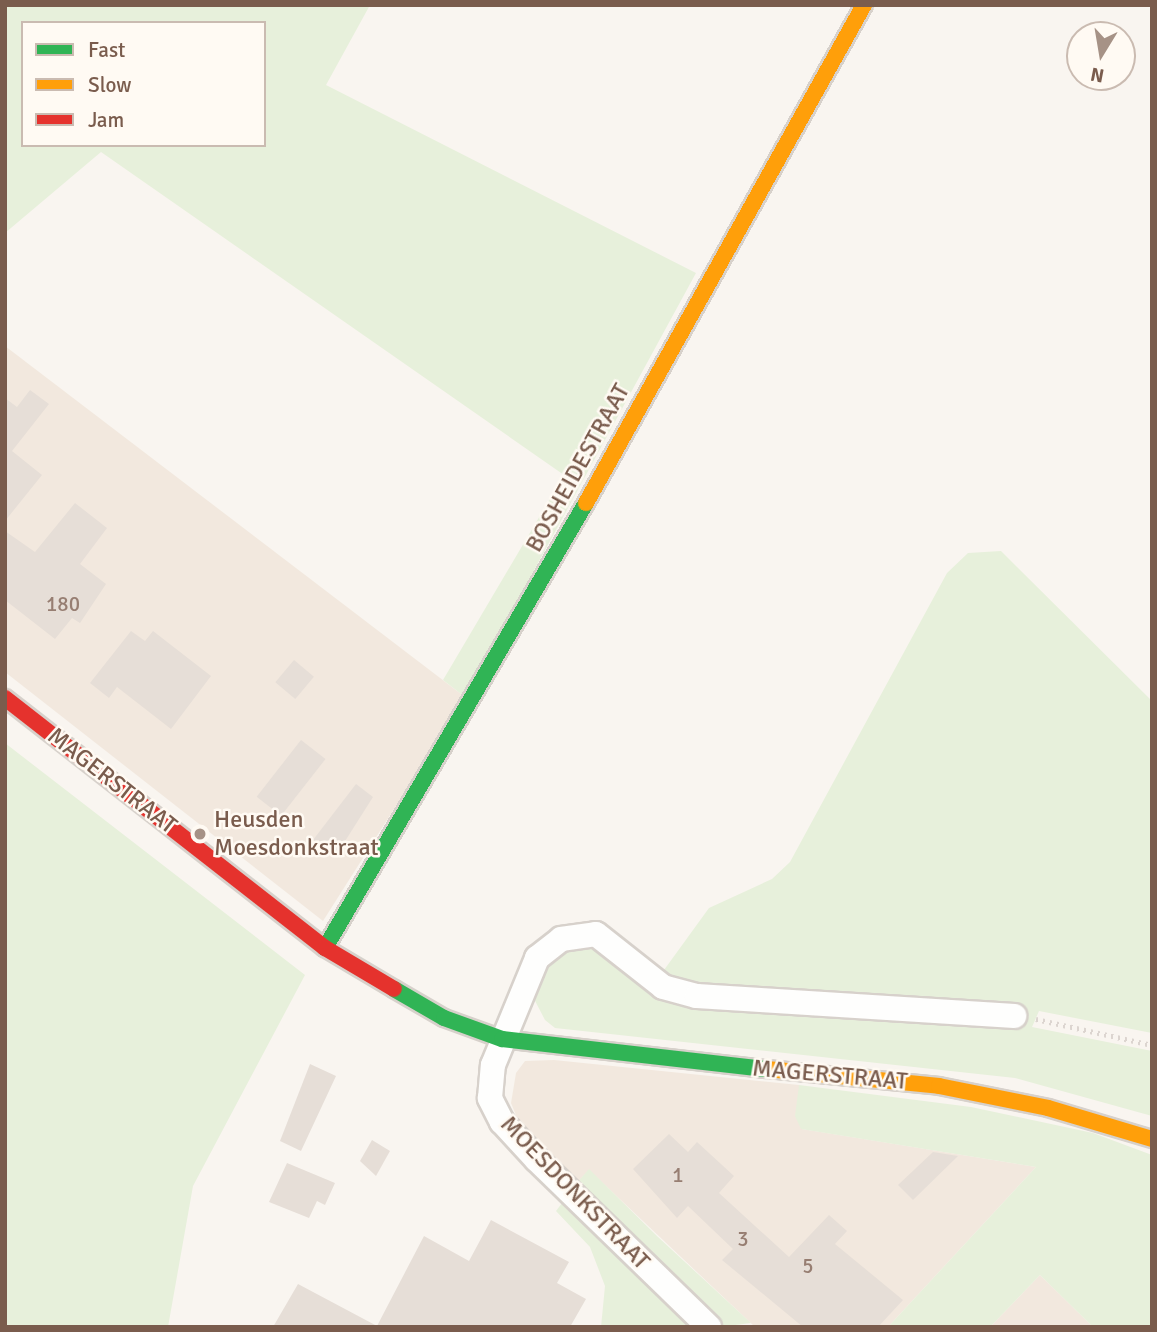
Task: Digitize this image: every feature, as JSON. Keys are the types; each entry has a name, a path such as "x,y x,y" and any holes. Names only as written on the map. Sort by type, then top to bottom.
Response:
{"street":[{"name":"BOSHEIDESTRAAT","path":"325,948 486,682 864,5"},
{"name":"MAGERSTRAAT","path":"5,698 325,948 392,992 502,1039 939,1086 1048,1108 1152,1139"},
{"path":"502,1039 537,958 576,934 596,934 663,987 697,996 1014,1016"},
{"name":"MOESDONKSTRAAT","path":"502,1039 490,1098 502,1122 709,1327"}],"path":[{"path":"1014,1016 1077,1023 1152,1045"}],"shaded area":[{"path":"5,346 465,697 323,921 5,672"},
{"path":"554,1060 799,1085 802,1129 1036,1167 888,1327 755,1327 589,1170 575,1185 520,1125 511,1103 516,1073 525,1061"},
{"path":"1040,1275 1093,1327 990,1327"}],"green space":[{"path":"5,5 370,5 326,85 696,273 465,697 443,680 564,475 101,152 5,233"},
{"path":"1001,551 1152,701 1152,1033 1039,1011 1032,1027 1152,1051 1152,1116 1015,1078 555,1028 545,1020 532,995 544,961 588,940 628,969 677,979 664,970 709,908 772,879 790,862 947,573 968,553"},
{"path":"5,743 305,975 193,1186 168,1327 5,1327"},
{"path":"799,1085 971,1107 1093,1133 1152,1155 1152,1327 1093,1327 1040,1275 990,1327 888,1327 1036,1167 801,1129 795,1116"},
{"path":"589,1169 751,1323 720,1327 575,1185"},
{"path":"565,1199 697,1327 601,1327 605,1286 590,1247 556,1211"}],"building":[{"path":"30,390 49,404 12,451 42,475 5,521 5,398 17,407"},
{"path":"75,503 107,528 80,564 106,584 80,623 72,618 55,639 5,600 5,531 35,552"},
{"path":"131,631 145,641 153,631 211,676 171,729 117,687 109,698 90,683"},
{"path":"294,660 314,677 295,699 275,682"},
{"path":"301,740 325,759 281,816 257,797"},
{"path":"356,784 373,797 335,857 313,840"},
{"path":"310,1064 336,1076 301,1151 280,1141"},
{"path":"669,1134 688,1152 697,1142 734,1176 719,1193 789,1257 829,1215 847,1231 835,1244 903,1300 878,1327 803,1327 722,1260 733,1249 688,1206 677,1218 633,1169"},
{"path":"372,1140 390,1151 376,1176 360,1161"},
{"path":"933,1152 958,1156 913,1200 898,1185"},
{"path":"287,1163 335,1183 325,1205 317,1201 309,1218 269,1202"},
{"path":"491,1220 569,1262 557,1283 586,1299 570,1327 273,1327 298,1284 377,1326 424,1236 469,1261"}],"traffic: fast":[{"path":"325,948 586,503"},
{"path":"394,989 444,1018 502,1039 767,1069"}],"traffic: slow":[{"path":"586,503 864,5"},
{"path":"767,1069 939,1086 1048,1108 1152,1139"}],"traffic: jam":[{"path":"5,698 325,948 394,989"}],"place":[{"name":"Heusden Moesdonkstraat","path":"200,834"}]}
